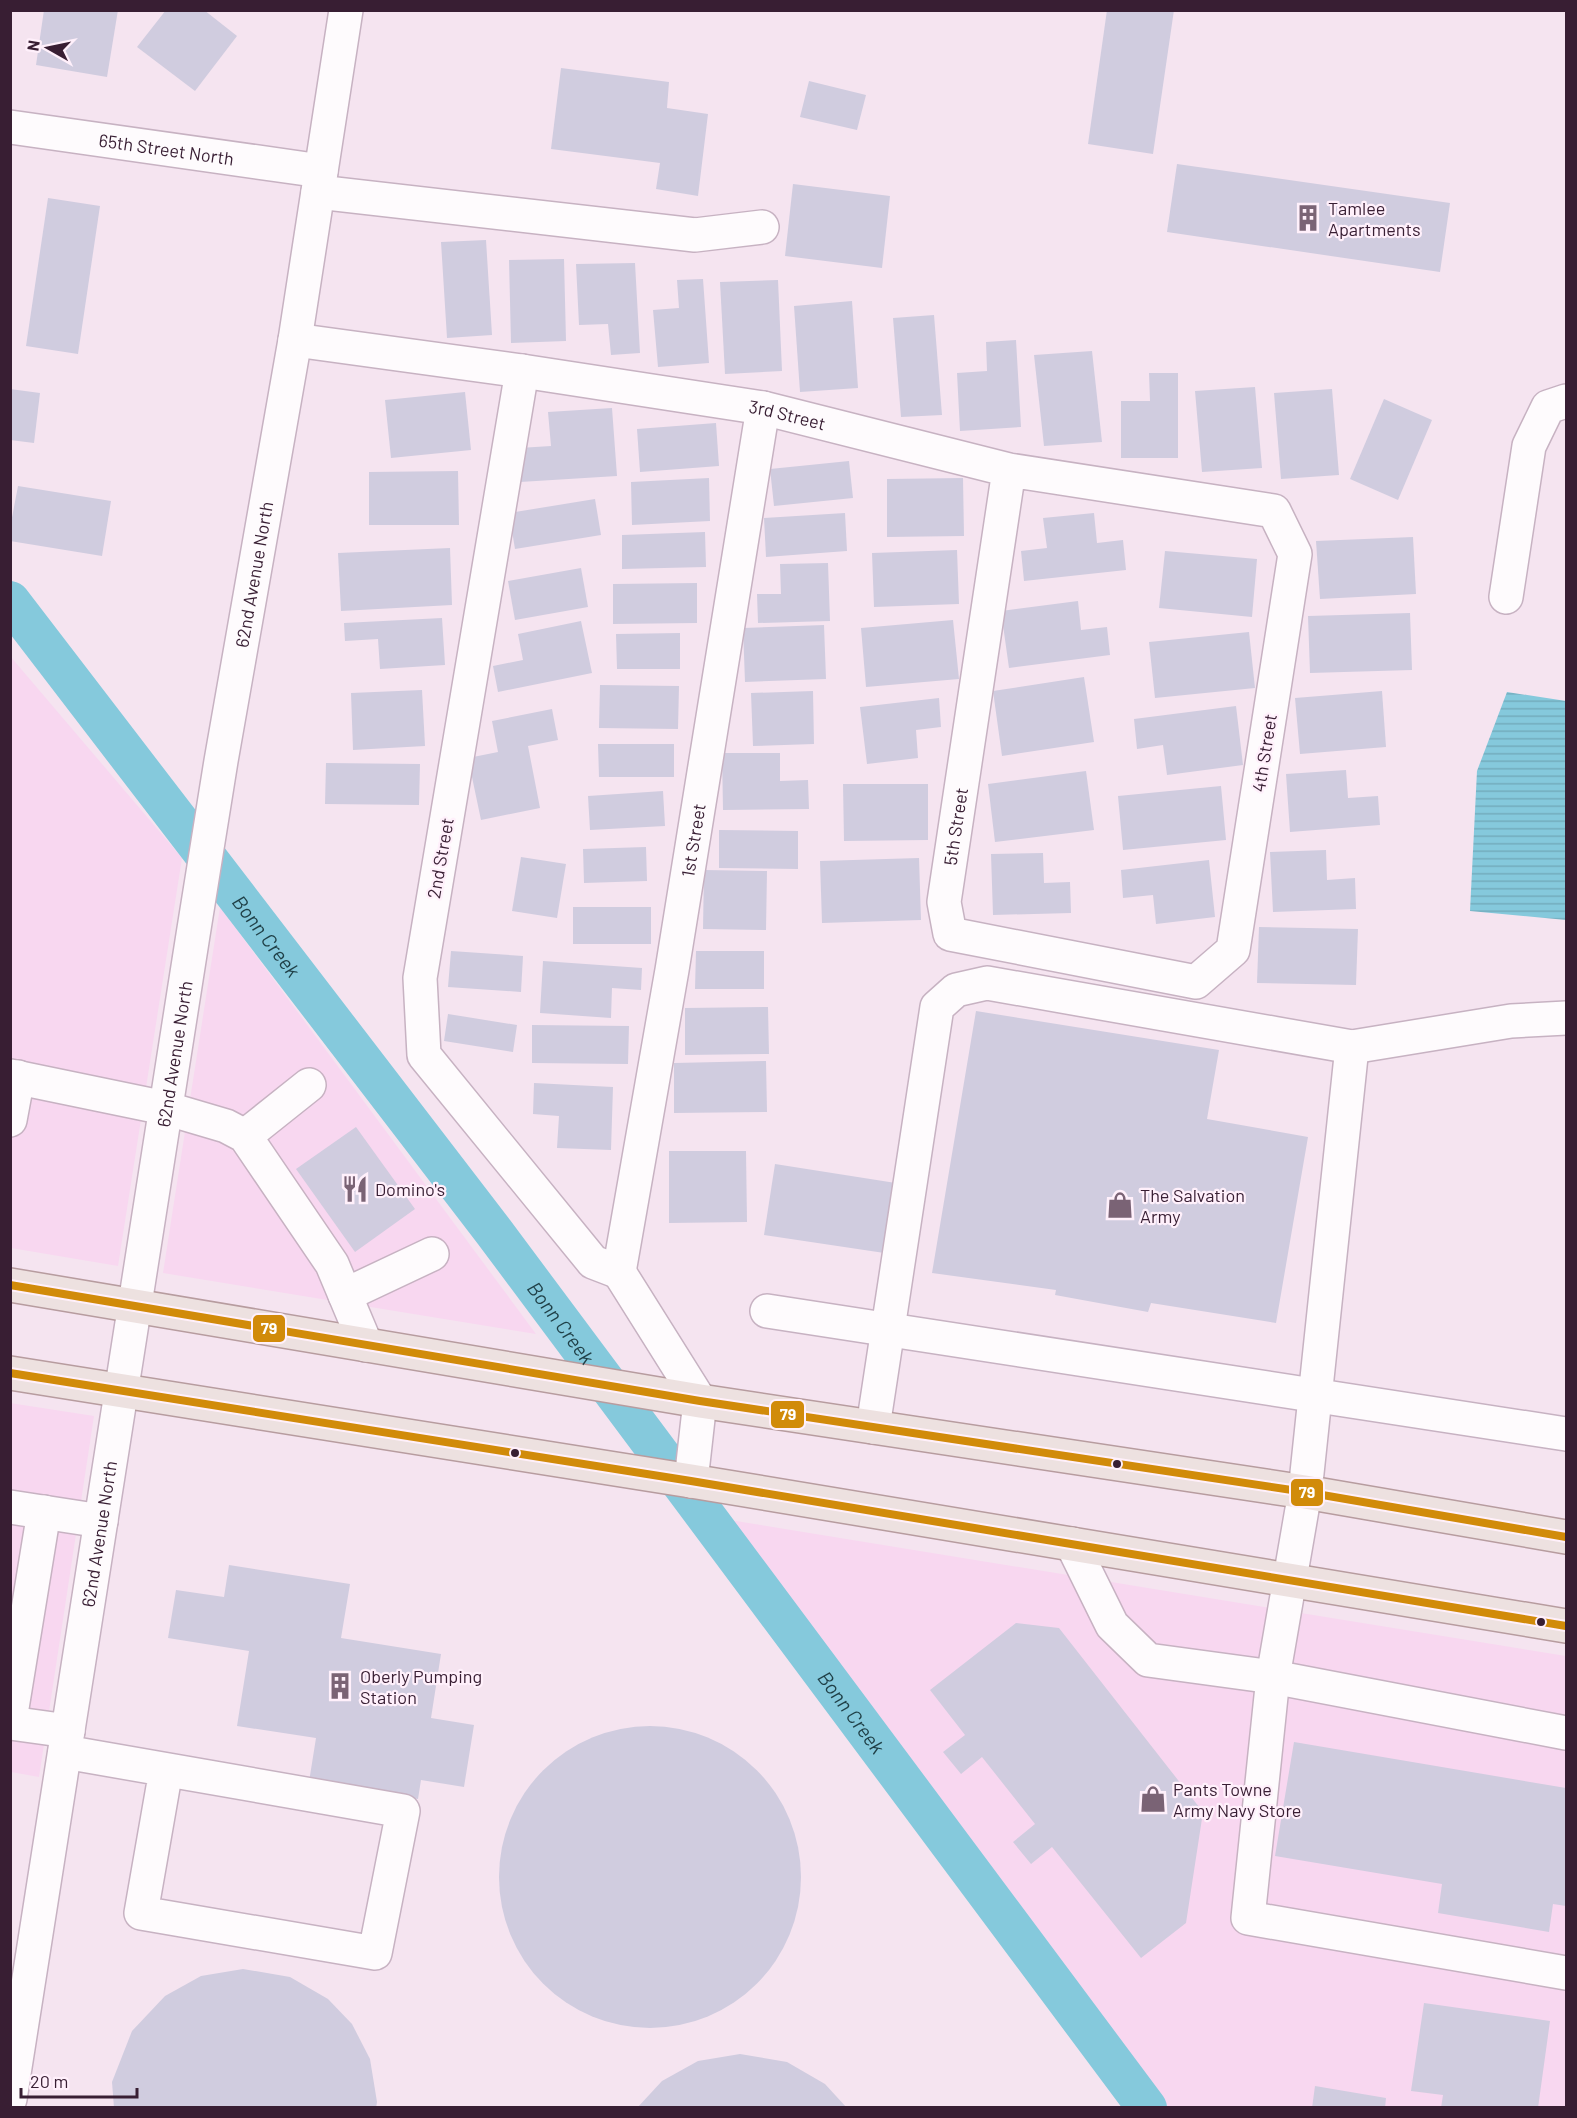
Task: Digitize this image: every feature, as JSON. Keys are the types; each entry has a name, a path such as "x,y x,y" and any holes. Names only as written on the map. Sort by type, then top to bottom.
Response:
{"main road":[{"path":"10,1285 700,1401 1305,1492 1566,1537"},
{"path":"10,1373 691,1481 1566,1626"}],"street":[{"name":"62nd Avenue North","path":"10,2099 165,1108 221,761 295,340 346,10"},
{"name":"65th Street North","path":"10,127 319,181 695,234 762,227"},
{"name":"3rd Street","path":"295,340 522,371 763,408 1009,470 1274,511"},
{"name":"2nd Street","path":"522,371 420,978 424,1055 593,1262 619,1272"},
{"path":"1506,597 1530,446 1548,407 1566,401"},
{"name":"1st Street","path":"619,1272 672,970 763,408"},
{"name":"5th Street","path":"1009,470 944,902 950,934 1196,982"},
{"name":"4th Street","path":"1196,982 1233,950 1295,554 1274,511"},
{"path":"873,1427 937,1007 956,990 987,984 1352,1047 1511,1021 1566,1018"},
{"path":"1352,1047 1305,1492 1274,1677 1248,1918 1566,1973"},
{"path":"10,1120 14,1076 165,1108 226,1126 245,1136 332,1264 366,1345"},
{"path":"245,1136 309,1085"},
{"path":"345,1295 432,1254"},
{"path":"619,1272 700,1401 691,1481"},
{"path":"767,1311 1566,1434"},
{"path":"10,1507 101,1521"},
{"path":"44,1512 10,1722 66,1742 166,1770 403,1811 375,1953 141,1913 166,1770"},
{"path":"1072,1545 1112,1625 1148,1660 1274,1677 1566,1734"}],"shaded area":[{"path":"10,656 182,858 118,1266 11,1248"},
{"path":"220,907 536,1334 163,1273"},
{"path":"10,1403 94,1416 39,1777 11,1772"},
{"path":"711,1517 1566,1656 1566,2107 1122,2107"}],"water":[{"path":"1507,692 1566,701 1566,920 1470,911 1477,771"}],"building":[{"path":"44,10 118,10 107,77 36,65"},
{"path":"166,10 204,10 237,36 195,91 137,47"},
{"path":"1107,10 1174,10 1153,154 1088,144"},
{"path":"561,68 669,82 667,108 708,114 698,196 656,189 660,163 551,149"},
{"path":"809,81 866,95 857,130 800,117"},
{"name":"Tamlee Apartments","path":"1177,164 1450,203 1440,272 1167,232"},
{"path":"793,184 890,196 882,268 785,256"},
{"path":"48,198 100,206 78,354 26,346"},
{"path":"486,240 492,335 447,338 441,242"},
{"path":"564,259 566,341 511,343 509,260"},
{"path":"635,263 640,353 611,355 608,324 579,325 576,264"},
{"path":"703,279 709,363 658,367 653,310 679,308 677,280"},
{"path":"778,280 782,371 725,374 720,282"},
{"path":"852,301 858,388 800,392 794,306"},
{"path":"934,315 942,415 901,417 893,318"},
{"path":"1016,340 1021,427 960,431 957,373 987,371 986,342"},
{"path":"1092,351 1102,442 1044,446 1034,355"},
{"path":"1149,373 1178,373 1178,458 1121,458 1121,401 1150,401"},
{"path":"1255,387 1262,468 1202,472 1195,391"},
{"path":"10,389 40,393 34,443 10,440"},
{"path":"1332,389 1339,475 1281,479 1274,393"},
{"path":"465,392 471,450 391,458 385,400"},
{"path":"1384,399 1432,420 1398,500 1350,479"},
{"path":"612,408 617,476 520,482 519,448 551,446 548,412"},
{"path":"716,423 719,466 640,472 637,429"},
{"path":"849,461 853,498 774,506 770,469"},
{"path":"458,471 459,525 369,525 369,472"},
{"path":"709,478 710,521 632,525 631,482"},
{"path":"963,478 964,536 887,537 887,479"},
{"path":"18,486 111,501 102,556 10,541 10,528"},
{"path":"595,499 601,535 515,549 509,513"},
{"path":"845,513 847,551 766,557 764,518"},
{"path":"1094,513 1097,543 1123,540 1126,570 1024,581 1021,551 1047,548 1043,518"},
{"path":"705,532 706,567 622,569 622,535"},
{"path":"1413,537 1416,594 1320,599 1316,541"},
{"path":"450,548 452,605 341,611 338,553"},
{"path":"957,550 959,604 874,607 872,553"},
{"path":"1165,551 1257,559 1252,617 1159,608"},
{"path":"828,563 830,621 758,623 757,594 781,594 780,564"},
{"path":"581,568 588,607 515,620 508,581"},
{"path":"697,583 697,623 613,624 613,584"},
{"path":"1078,601 1081,630 1107,627 1110,655 1009,668 1001,611"},
{"path":"1410,613 1412,670 1310,673 1308,616"},
{"path":"442,618 445,665 380,669 378,639 345,641 344,623"},
{"path":"953,620 959,679 866,687 861,628"},
{"path":"581,621 592,673 498,692 493,666 523,660 518,634"},
{"path":"824,625 826,679 745,682 743,628"},
{"path":"1249,632 1255,688 1155,698 1149,642"},
{"path":"680,633 680,669 617,669 616,634"},
{"path":"1084,677 1094,742 1002,756 993,691"},
{"path":"600,685 679,686 678,729 599,728"},
{"path":"422,690 425,746 353,750 351,693"},
{"path":"813,691 814,744 753,746 751,693"},
{"path":"1382,691 1386,747 1300,754 1295,698"},
{"path":"939,698 941,727 916,730 918,758 867,764 860,707"},
{"path":"1236,706 1243,765 1167,775 1163,745 1137,749 1134,719"},
{"path":"552,709 558,740 528,746 540,808 481,820 468,758 498,752 492,721"},
{"path":"598,744 674,744 674,777 599,777"},
{"path":"722,753 780,753 780,781 808,780 809,809 723,810"},
{"path":"326,763 420,764 419,805 325,804"},
{"path":"1346,770 1348,798 1378,796 1380,825 1290,832 1286,774"},
{"path":"1086,771 1094,830 995,842 988,784"},
{"path":"843,784 928,784 928,840 844,841"},
{"path":"1221,786 1226,840 1123,850 1118,796"},
{"path":"663,791 665,826 590,830 588,796"},
{"path":"719,830 798,831 798,869 719,868"},
{"path":"646,847 647,881 584,883 583,849"},
{"path":"1326,850 1327,880 1355,878 1356,909 1273,912 1270,852"},
{"path":"1043,853 1044,883 1070,882 1071,913 993,915 991,854"},
{"path":"521,857 566,864 557,918 512,911"},
{"path":"919,858 921,920 822,923 820,861"},
{"path":"1209,860 1215,917 1156,924 1153,895 1123,898 1121,870"},
{"path":"704,870 767,871 766,930 703,929"},
{"path":"573,907 651,907 651,944 573,944"},
{"path":"1259,927 1358,929 1356,985 1257,983"},
{"path":"451,951 523,956 521,992 448,987"},
{"path":"696,951 764,951 764,989 695,989"},
{"path":"543,961 642,968 641,990 612,988 611,1018 540,1013"},
{"path":"768,1007 769,1054 685,1055 685,1008"},
{"name":"The Salvation Army","path":"976,1011 1219,1050 1207,1119 1308,1137 1276,1323 1151,1303 1148,1312 1055,1295 1056,1290 932,1273"},
{"path":"448,1014 517,1025 513,1052 444,1041"},
{"path":"532,1025 629,1026 628,1064 532,1063"},
{"path":"766,1061 767,1112 674,1113 674,1063"},
{"path":"534,1083 613,1087 611,1150 557,1148 559,1116 533,1114"},
{"name":"Domino's","path":"356,1127 415,1209 355,1252 296,1169"},
{"path":"669,1151 746,1151 747,1222 669,1223"},
{"path":"775,1164 902,1184 891,1254 764,1235"},
{"name":"Oberly Pumping Station","path":"229,1565 350,1584 341,1638 441,1654 431,1718 474,1725 464,1787 421,1780 418,1799 309,1782 316,1738 237,1726 249,1651 168,1638 176,1590 224,1597"},
{"path":"1016,1623 1059,1628 1203,1812 1186,1923 1141,1958 1052,1847 1031,1864 1013,1842 1035,1824 982,1757 961,1774 943,1752 965,1735 930,1690"},
{"path":"635,1726 665,1726 708,1737 734,1751 767,1781 790,1819 795,1833 801,1862 801,1892 790,1935 776,1961 757,1984 734,2003 708,2017 665,2028 635,2028 592,2017 566,2003 533,1973 510,1935 505,1921 499,1892 499,1862 510,1819 524,1793 554,1760 592,1737 606,1732"},
{"path":"1294,1742 1566,1788 1566,1906 1553,1904 1549,1932 1438,1913 1442,1884 1275,1856"},
{"path":"243,1969 290,1977 328,1999 352,2024 370,2059 376,2108 114,2108 112,2082 132,2031 165,1996 201,1976"},
{"path":"1424,2003 1550,2021 1538,2108 1441,2108 1443,2095 1411,2091"},
{"path":"740,2054 787,2062 825,2084 847,2108 637,2108 662,2081 698,2061"},
{"path":"1315,2086 1386,2098 1385,2108 1312,2108"}],"waterway":[{"name":"Bonn Creek","path":"10,601 494,1232 1147,2108"}],"transit line":[{"name":"79","path":"10,1285 700,1401 1305,1492 1566,1537"},
{"name":"79","path":"10,1373 691,1481 1566,1626"}],"place":[{"name":"Tamlee Apartments","path":"1308,218"},
{"name":"Domino's","path":"355,1189"},
{"name":"The Salvation Army","path":"1120,1205"},
{"name":"Oberly Pumping Station","path":"340,1686"},
{"name":"Pants Towne Army Navy Store","path":"1153,1799"}]}
